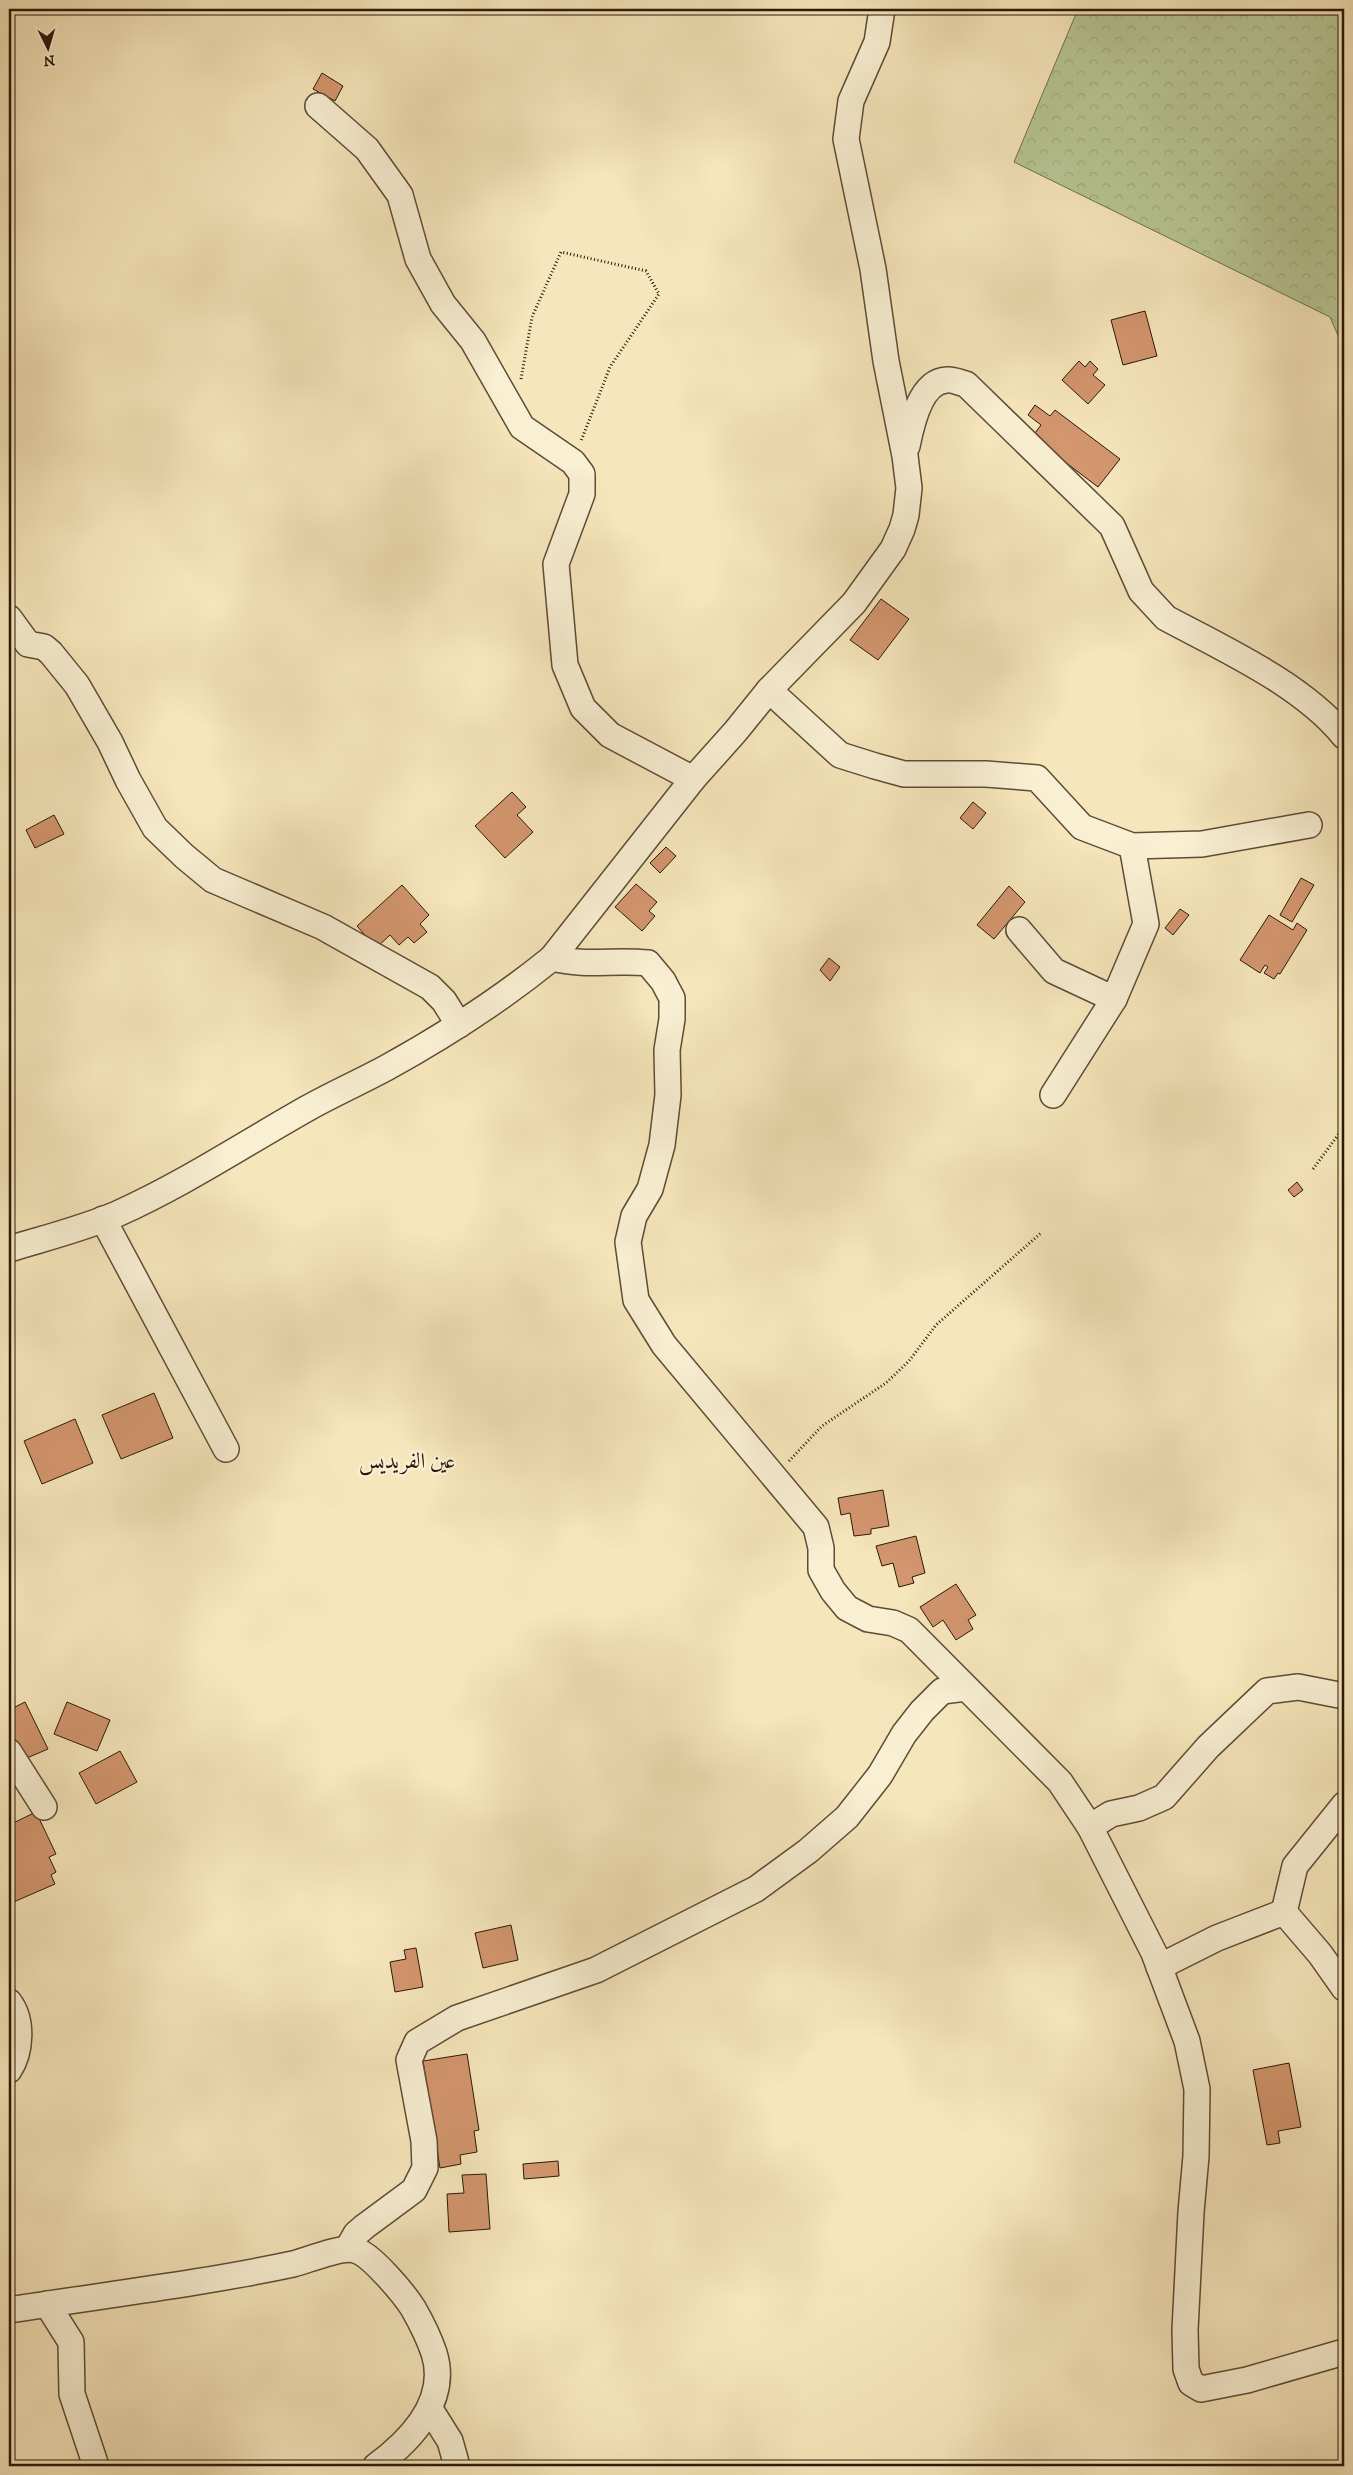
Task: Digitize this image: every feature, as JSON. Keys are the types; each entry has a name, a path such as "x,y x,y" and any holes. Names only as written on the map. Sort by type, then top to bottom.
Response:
{"street":[{"path":"9,1248 103,1219 181,1183 309,1107 385,1069 492,1006 552,958 692,779 735,732 769,690 854,603 893,549 906,515 909,488 905,456 886,361 873,269 846,139 851,101 877,42 882,9"},
{"path":"318,106 367,149 400,195 418,258 443,304 473,341 522,427 573,462 582,474 582,494 556,564 565,665 583,708 610,735 692,779"},
{"path":"905,456 913,416 930,387 946,380 966,384 1112,526 1141,591 1155,608 1166,618 1255,666 1296,693 1323,715 1344,736"},
{"path":"9,618 28,644 44,647 77,685 110,742 128,780 155,828 168,842 213,880 323,926 430,987 444,1001 459,1025"},
{"path":"769,690 840,755 904,774 986,774 1036,778 1082,827 1132,846 1202,844 1309,825"},
{"path":"1053,1095 1114,999 1146,924 1132,846"},
{"path":"1019,930 1054,971 1114,999"},
{"path":"552,958 574,963 603,964 628,961 648,963 663,981 672,998 672,1019 667,1050 668,1095 662,1145 650,1189 634,1216 628,1242 636,1300 664,1345 816,1527 821,1548 821,1570 833,1591 847,1608 868,1619 893,1623 909,1630 1060,1782 1090,1826 1120,1883 1159,1968 1187,2041 1197,2089 1196,2156 1185,2330 1186,2369 1191,2382 1201,2389 1248,2380 1344,2352"},
{"path":"103,1219 226,1449"},
{"path":"1090,1826 1111,1814 1139,1808 1164,1797 1208,1747 1267,1691 1298,1687 1344,1696"},
{"path":"9,2310 239,2275 311,2260 348,2248 360,2231 414,2190 425,2168 424,2141 409,2060 417,2042 457,2018 596,1970 756,1889 808,1851 847,1817 880,1775 904,1734 922,1711 942,1691 966,1688"},
{"path":"9,1752 44,1807"},
{"path":"1284,1912 1295,1866 1344,1805"},
{"path":"1159,1968 1216,1938 1284,1912"},
{"path":"1284,1912 1320,1954 1344,1988"},
{"path":"9,2002 18,2023 18,2040 14,2061 9,2070"},
{"path":"348,2248 366,2256 413,2308 434,2354 438,2377 430,2409 416,2430 391,2455 376,2466"},
{"path":"47,2304 71,2342 72,2394 96,2466"},
{"path":"430,2409 450,2440 457,2466"}],"path":[{"path":"515,414 532,317 561,252 646,272 659,294 610,367 573,462"},
{"path":"1314,1169 1344,1127"},
{"path":"774,1475 806,1445 822,1426 886,1383 909,1362 936,1325 1041,1233"}],"green space":[{"path":"1078,9 1344,9 1344,349 1330,317 1014,162"}],"building":[{"path":"322,73 343,86 335,101 313,89"},
{"path":"1145,311 1157,356 1123,365 1111,320"},
{"path":"1079,361 1085,367 1090,361 1098,369 1093,375 1105,385 1088,404 1062,380"},
{"path":"1035,405 1050,416 1055,410 1120,459 1098,487 1032,437 1041,425 1028,415"},
{"path":"881,599 909,619 878,660 850,640"},
{"path":"512,792 526,807 517,815 533,832 505,858 475,826"},
{"path":"973,802 986,813 973,829 960,818"},
{"path":"54,815 64,834 35,848 26,830"},
{"path":"666,847 676,856 660,873 650,863"},
{"path":"1301,878 1314,885 1292,922 1280,915"},
{"path":"636,884 657,902 649,911 655,916 642,931 615,907"},
{"path":"402,885 429,915 420,924 427,932 414,943 408,937 399,945 390,935 376,948 357,926"},
{"path":"1009,886 1025,902 994,939 977,925"},
{"path":"1180,909 1189,915 1173,935 1165,928"},
{"path":"1269,915 1293,930 1297,923 1307,930 1280,974 1278,973 1274,979 1264,973 1268,967 1265,965 1260,973 1240,960"},
{"path":"829,958 840,967 830,981 820,970"},
{"path":"1297,1182 1303,1190 1294,1197 1288,1190"},
{"path":"154,1393 173,1438 121,1459 102,1415"},
{"path":"75,1419 93,1463 42,1484 24,1441"},
{"path":"883,1490 889,1526 871,1529 871,1534 854,1536 850,1513 841,1515 838,1498"},
{"path":"916,1536 925,1573 912,1577 914,1583 899,1587 893,1563 882,1566 876,1546"},
{"path":"956,1584 976,1615 968,1620 973,1629 956,1640 943,1620 933,1627 920,1607"},
{"path":"25,1702 48,1749 20,1761 9,1744 9,1710"},
{"path":"67,1702 110,1720 97,1751 54,1734"},
{"path":"120,1751 137,1782 96,1804 79,1773"},
{"path":"36,1812 56,1854 49,1857 56,1872 51,1875 55,1884 9,1904 9,1825"},
{"path":"511,1925 518,1960 483,1968 475,1933"},
{"path":"416,1948 423,1987 395,1992 390,1962 406,1959 404,1950"},
{"path":"467,2054 479,2130 474,2131 477,2152 460,2155 461,2164 440,2168 423,2061"},
{"path":"1289,2063 1301,2127 1278,2131 1280,2143 1267,2145 1253,2070"},
{"path":"558,2161 559,2176 524,2179 523,2164"},
{"path":"486,2174 490,2229 449,2232 447,2194 464,2193 462,2175"}],"district":[{"name":"عين الفريديس","path":"407,1460"}]}
